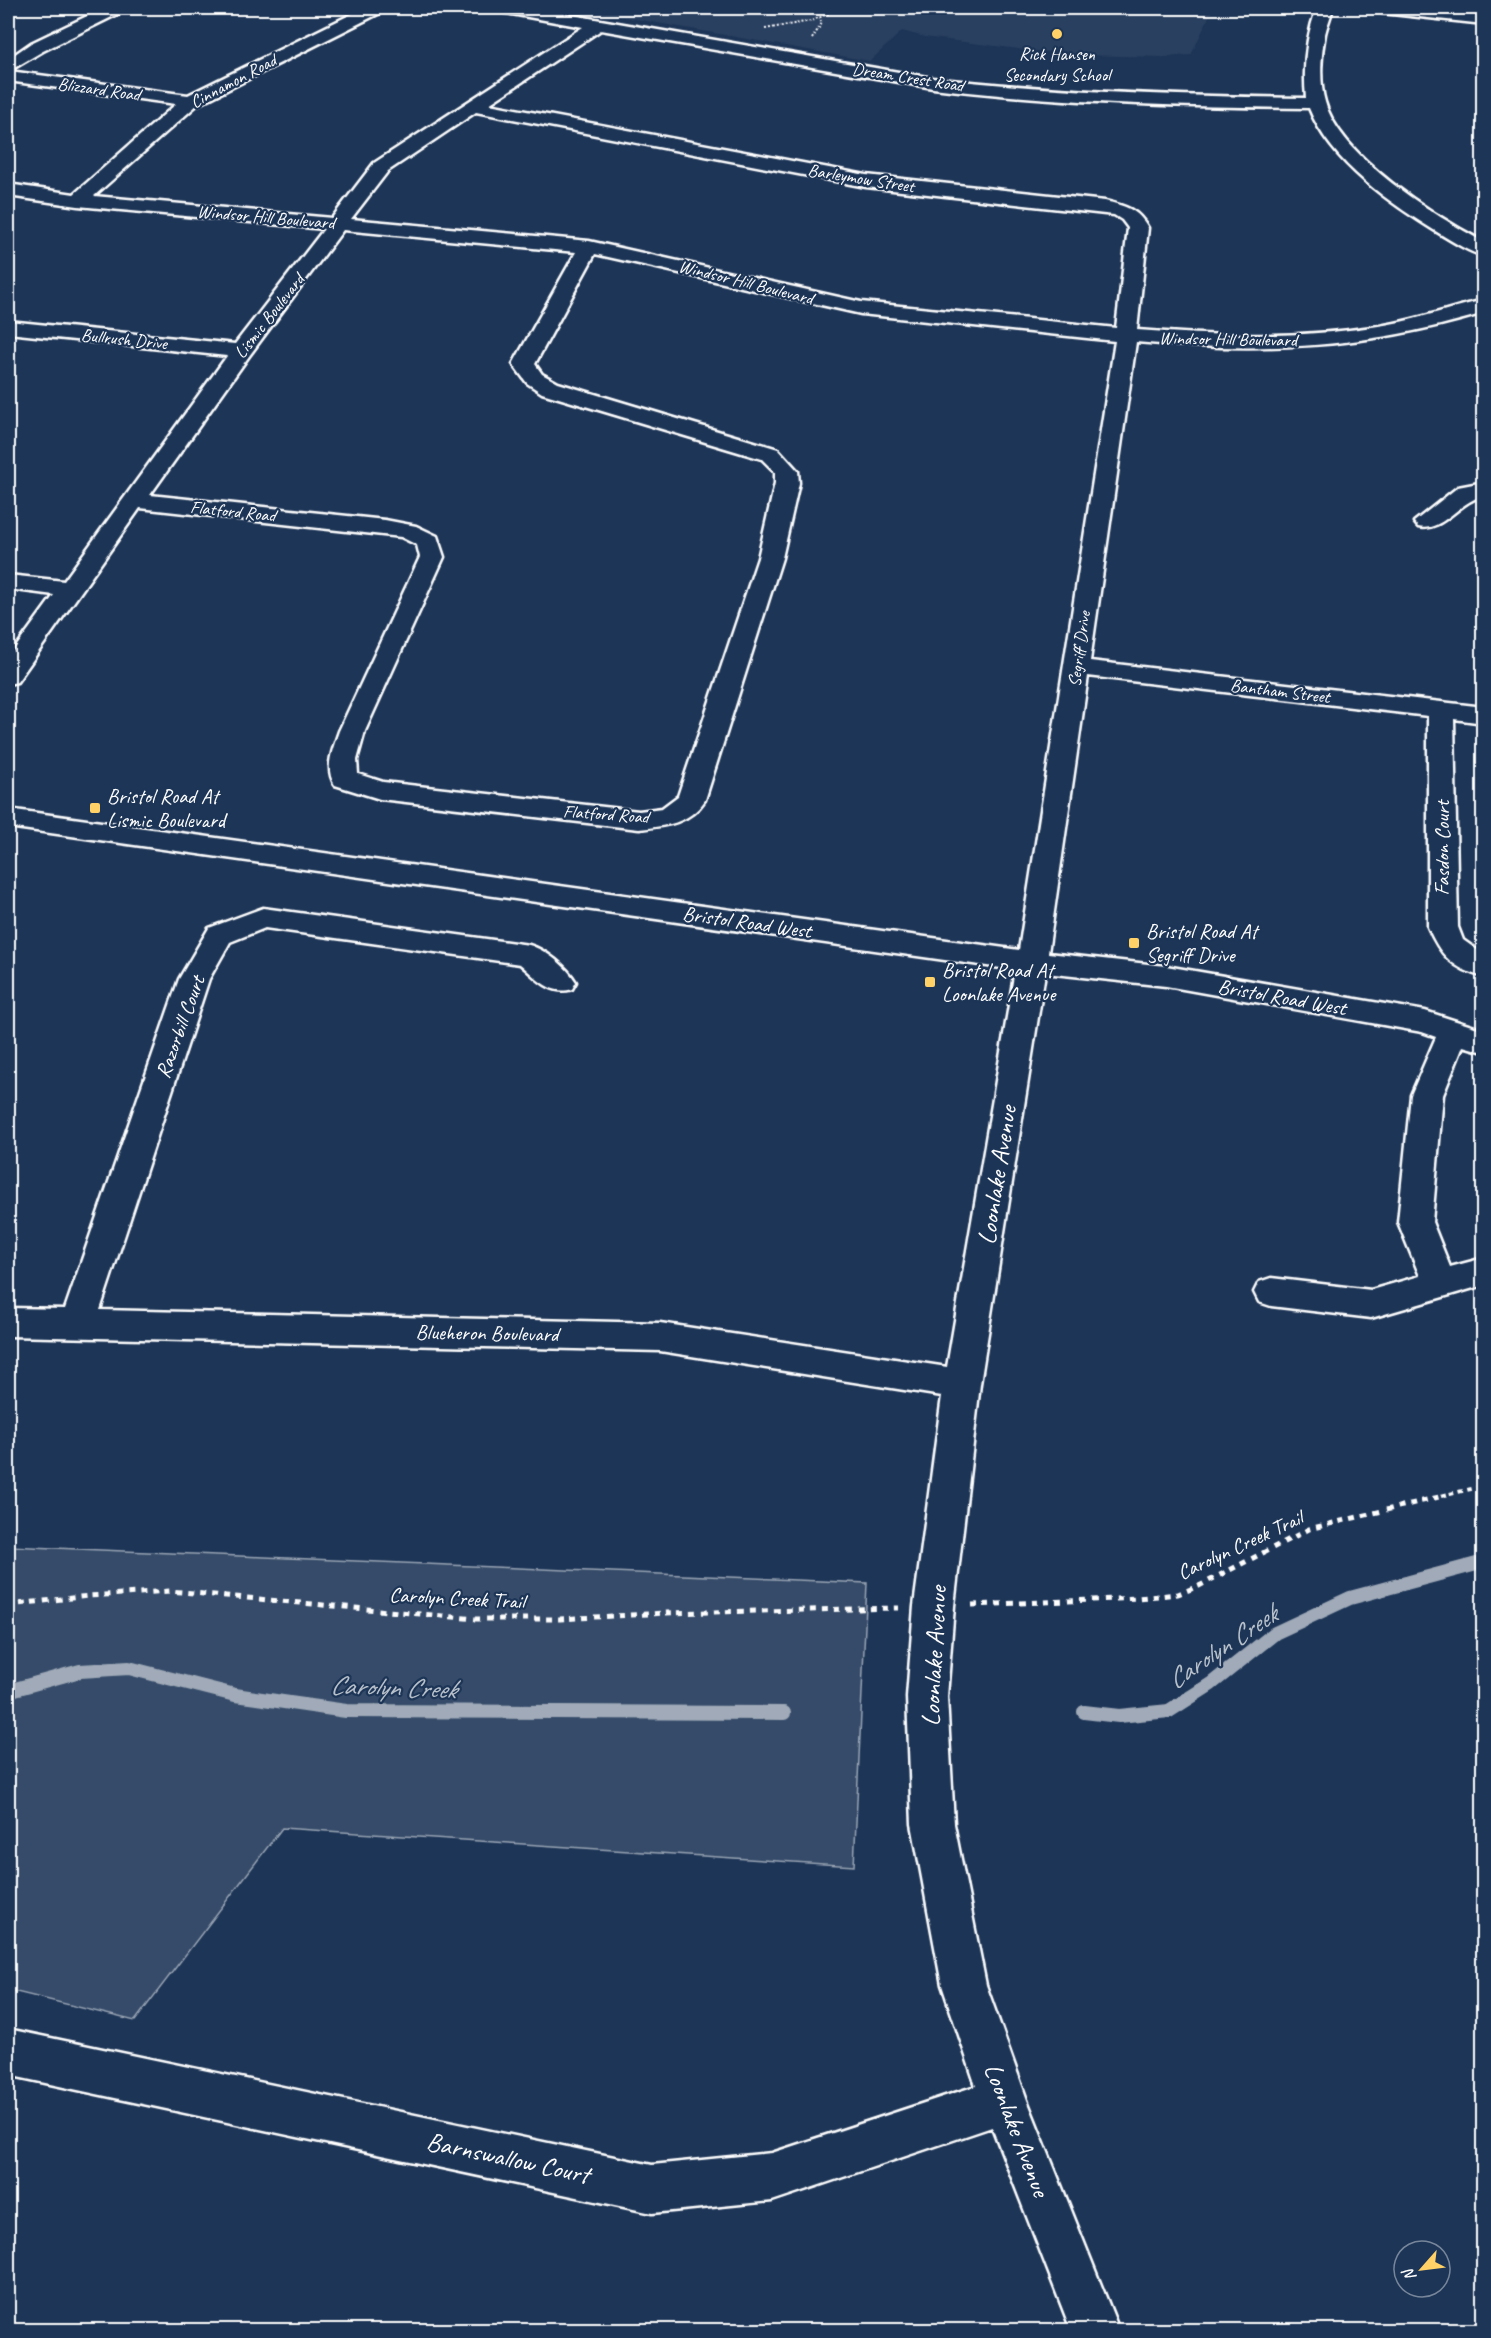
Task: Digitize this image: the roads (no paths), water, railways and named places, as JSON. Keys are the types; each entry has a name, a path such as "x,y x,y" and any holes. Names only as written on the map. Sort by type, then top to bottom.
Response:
{"street":[{"path":"78,8 108,11"},
{"name":"Cinnamon Road","path":"78,200 191,101 376,8"},
{"name":"Dream Crest Road","path":"506,8 933,83 1032,94 1134,101 1316,103"},
{"path":"1325,8 1316,37 1316,103 1330,132 1385,188 1459,238 1484,250"},
{"path":"1382,8 1484,19"},
{"path":"8,66 37,47 108,11"},
{"name":"Lismic Boulevard","path":"8,676 241,351 340,224 381,167 597,25"},
{"name":"Blizzard Road","path":"8,76 191,101"},
{"name":"Barleymow Street","path":"472,106 866,181 1106,207 1125,212 1134,218 1138,228 1126,336"},
{"name":"Windsor Hill Boulevard","path":"8,190 78,200 589,247 666,262 840,305 1126,336 1248,343 1366,336 1449,319 1484,306"},
{"name":"Flatford Road","path":"132,500 385,527 408,531 428,541 432,557 352,731 343,760 345,779 380,790 639,820 670,816 691,800 770,558 787,483 786,471 770,454 549,388 537,382 529,374 524,364 589,247"},
{"name":"Bullrush Drive","path":"8,327 241,351"},
{"name":"Segriff Drive","path":"1032,963 1126,336"},
{"path":"1426,522 1466,492 1484,489"},
{"path":"8,582 70,589"},
{"name":"Bantham Street","path":"1077,667 1484,715"},
{"name":"Fasdon Court","path":"1441,710 1443,927 1451,946 1477,965 1484,967"},
{"name":"Bristol Road West","path":"8,818 1032,963 1166,976 1425,1022 1469,1036"},
{"name":"Razorbill Court","path":"78,1324 194,979 219,935 263,918 529,955 561,982"},
{"name":"Loonlake Avenue","path":"1032,963 962,1384 934,1606 927,1697 933,1824 964,1985 1004,2100 1095,2331"},
{"path":"1440,1284 1415,1222 1427,1095 1469,1036"},
{"path":"1271,1292 1371,1304 1484,1271"},
{"name":"Blueheron Boulevard","path":"8,1322 660,1337 962,1384"},
{"name":"Barnswallow Court","path":"8,2052 652,2189 772,2177 1004,2100"}],"waterway":[{"name":"Carolyn Creek","path":"1084,1712 1119,1716 1169,1711 1211,1684 1275,1633 1350,1598 1484,1562"},
{"name":"Carolyn Creek","path":"8,1691 80,1671 129,1668 235,1695 346,1711 784,1713"}],"place":[{"name":"Rick Hansen Secondary School","path":"1057,34"},
{"name":"Bristol Road At Lismic Boulevard","path":"95,808"},
{"name":"Bristol Road At Segriff Drive","path":"1134,943"},
{"name":"Bristol Road At Loonlake Avenue","path":"930,982"}]}
